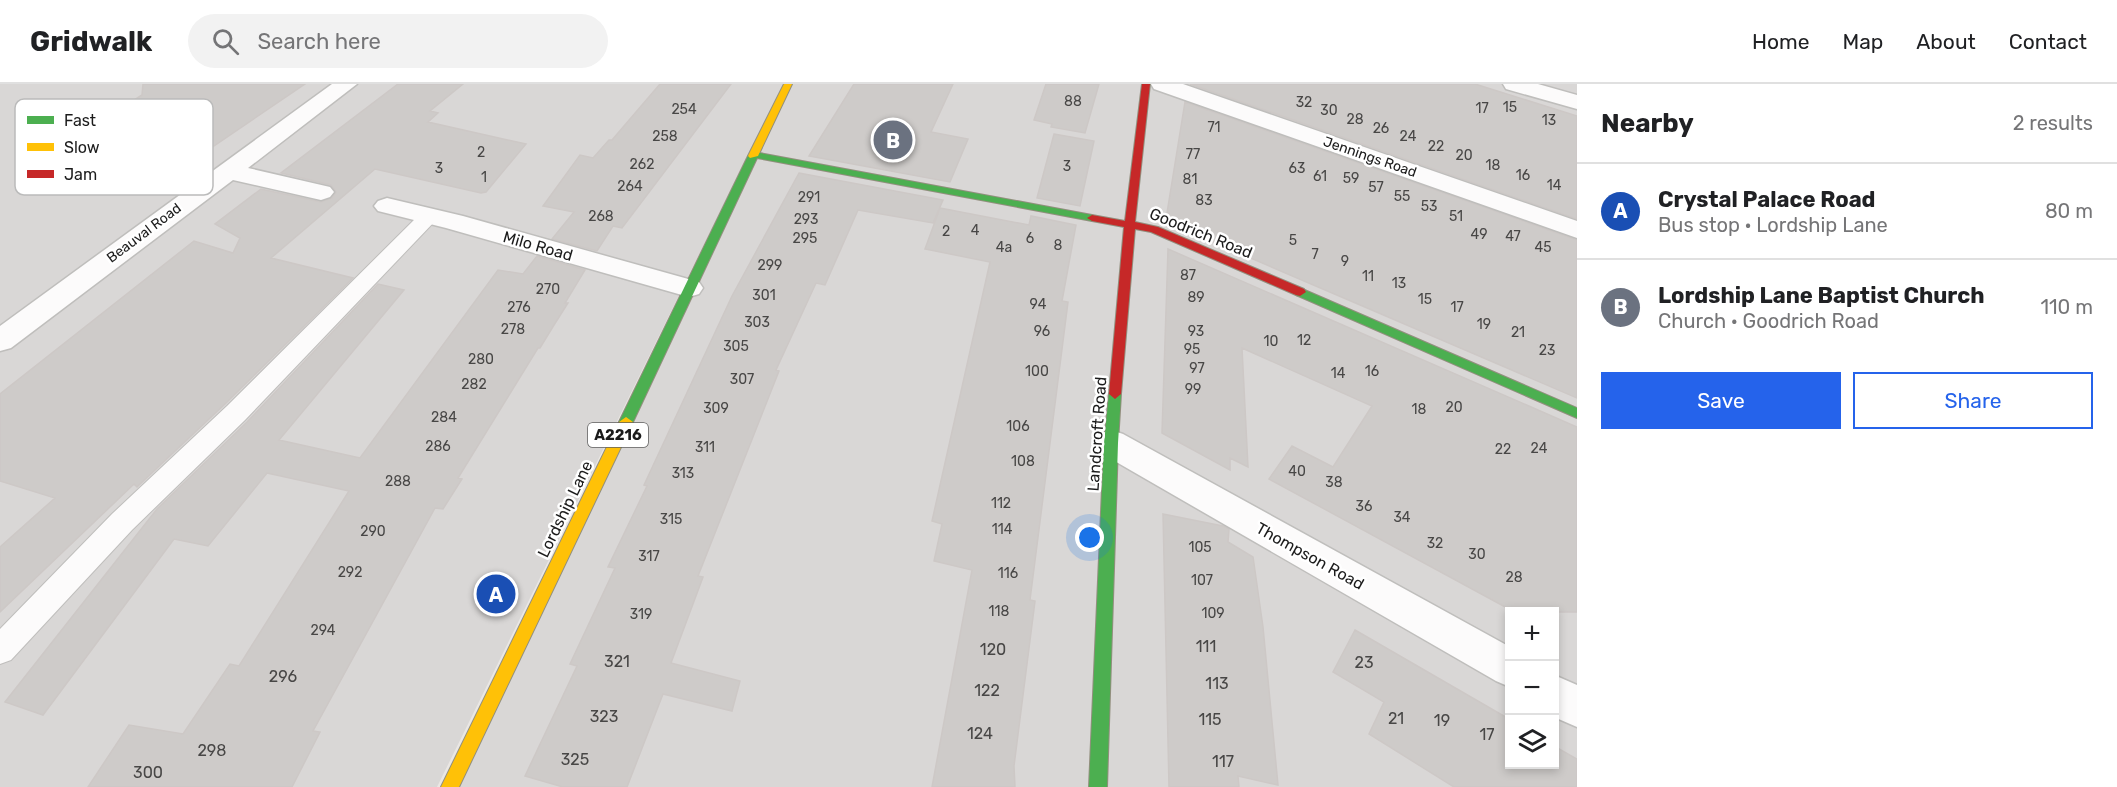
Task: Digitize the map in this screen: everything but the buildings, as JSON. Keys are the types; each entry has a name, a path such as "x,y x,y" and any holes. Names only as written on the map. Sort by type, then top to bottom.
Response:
{"street":[{"name":"Beauval Road","path":"213,181 346,84"},
{"name":"Lordship Lane","path":"450,787 788,84"},
{"name":"Landcroft Road","path":"1098,787 1111,443 1130,223 1146,84"},
{"name":"Jennings Road","path":"1162,84 1577,230"},
{"path":"1514,84 1577,102"},
{"name":"Goodrich Road","path":"754,155 1154,229 1577,413"},
{"path":"227,171 321,192"},
{"name":"Beauval Road","path":"0,341 195,195"},
{"name":"Milo Road","path":"387,206 689,288"},
{"name":"Thompson Road","path":"1111,443 1505,666"},
{"path":"1559,697 1577,706"}],"lane":[{"path":"0,650 122,522 236,413 429,216"}],"shaded area":[{"path":"0,84 783,84 437,787 0,787"},
{"path":"788,84 1577,84 1577,787 450,787"}],"traffic: fast":[{"path":"754,155 1092,218"},
{"path":"626,422 753,156"},
{"path":"1300,292 1577,413"},
{"path":"1098,787 1111,443 1115,394"}],"traffic: slow":[{"path":"753,156 788,84"},
{"path":"450,787 626,422"}],"traffic: jam":[{"path":"1115,394 1130,223 1146,84"},
{"path":"1092,218 1154,229 1300,292"}],"place":[{"name":"Lordship Lane Baptist Church","path":"893,140"},
{"name":"Crystal Palace Road","path":"496,594"}]}
